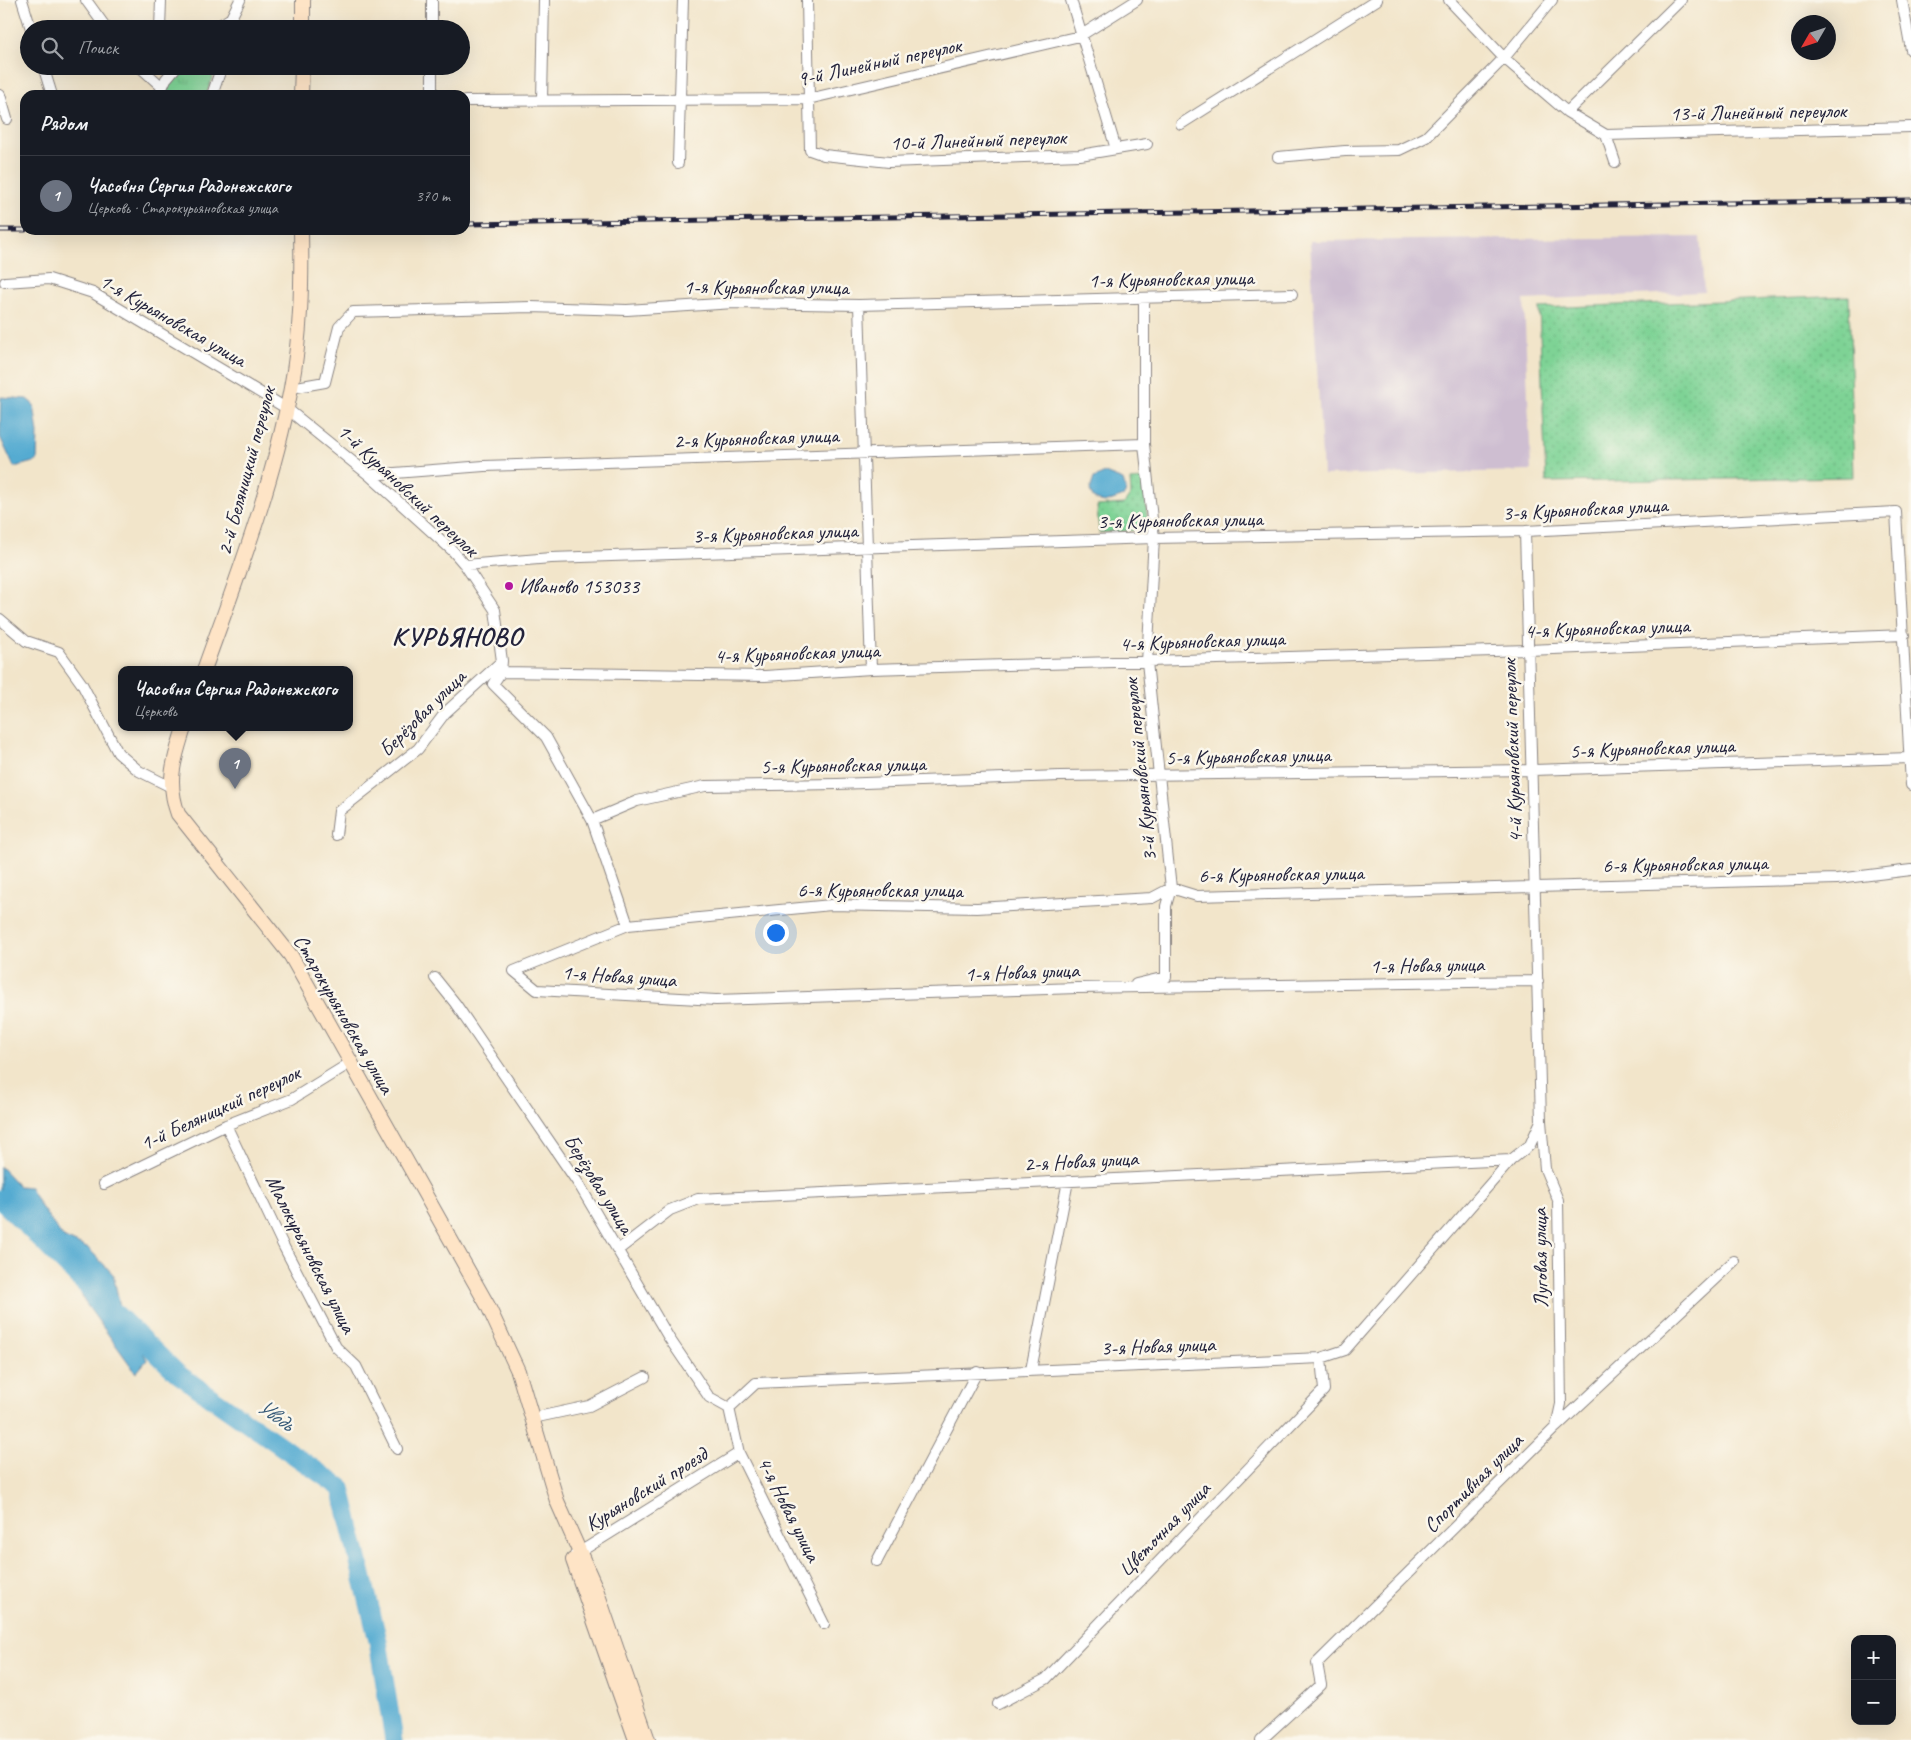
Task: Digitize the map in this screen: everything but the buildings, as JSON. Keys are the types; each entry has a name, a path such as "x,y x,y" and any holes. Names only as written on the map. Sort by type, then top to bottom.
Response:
{"main road":[{"path":"303,0 303,20"},
{"path":"301,90 302,75"},
{"name":"2-й Беляницкий переулок","path":"205,666 244,558 275,459 291,388 297,348 302,277 301,235"},
{"path":"171,787 171,773 183,731"},
{"name":"Старокурьяновская улица","path":"171,787 178,814 189,830 246,897 291,956 488,1306 518,1371 554,1493 576,1555 596,1589 648,1740"},
{"path":"576,1555 636,1740"}],"street":[{"path":"22,0 28,20"},
{"path":"86,0 101,20"},
{"path":"94,0 104,20"},
{"path":"160,20 161,0"},
{"path":"233,20 240,0"},
{"path":"432,0 432,20"},
{"path":"542,100 544,0"},
{"path":"678,163 683,0"},
{"path":"807,0 808,99"},
{"path":"1072,0 1080,36 1116,150"},
{"name":"9-й Линейный переулок","path":"470,101 808,99 1080,36 1137,0"},
{"path":"1181,124 1377,0"},
{"path":"1449,0 1504,58 1567,112 1606,135 1615,162"},
{"path":"1278,157 1345,151 1399,150 1426,137 1504,58 1552,0"},
{"path":"1567,112 1681,0"},
{"path":"1902,0 1911,50"},
{"path":"46,75 50,90"},
{"path":"147,75 160,90 168,75"},
{"path":"214,90 219,75"},
{"path":"432,75 432,90"},
{"path":"0,95 7,119"},
{"name":"10-й Линейный переулок","path":"808,99 810,150 824,155 889,162 1080,155 1147,144"},
{"name":"13-й Линейный переулок","path":"1606,135 1911,127"},
{"name":"1-я Курьяновская улица","path":"5,282 49,279 93,293 286,408"},
{"name":"1-я Курьяновская улица","path":"291,388 325,382 340,327 353,312 531,307 627,310 734,303 859,305 1292,294"},
{"name":"3-й Курьяновский переулок","path":"1117,988 1166,977 1166,906 1171,888 1147,662 1154,538 1144,444 1144,299"},
{"path":"859,305 871,669"},
{"name":"1-й Курьяновский переулок","path":"286,408 369,475 465,565 495,610 502,661 501,672 492,684 546,737 592,820 628,925"},
{"name":"2-я Курьяновская улица","path":"369,475 484,466 1144,444"},
{"name":"3-я Курьяновская улица","path":"465,565 552,558 1154,538 1525,531 1896,512 1904,635"},
{"name":"4-й Курьяновский переулок","path":"1525,531 1537,970"},
{"path":"0,620 26,641 59,652 82,684 118,753 139,771 171,787"},
{"path":"1904,635 1911,785"},
{"name":"4-я Курьяновская улица","path":"501,672 765,676 871,669 1528,650 1904,635"},
{"name":"Берёзовая улица","path":"336,835 339,811 418,749 445,713 502,661"},
{"name":"5-я Курьяновская улица","path":"592,820 637,802 705,786 1533,770 1910,758"},
{"name":"6-я Курьяновская улица","path":"514,971 628,925 832,905 977,908 1152,898 1171,888 1198,896 1837,879 1911,870"},
{"name":"Луговая улица","path":"1537,970 1541,1121 1545,1169 1558,1200 1561,1404 1556,1427"},
{"name":"1-я Новая улица","path":"514,971 538,990 716,1000 1117,988 1538,982"},
{"name":"Берёзовая улица","path":"435,978 455,1003 574,1178 669,1338 709,1397 729,1408"},
{"name":"1-й Беляницкий переулок","path":"104,1184 226,1126 292,1099 350,1063"},
{"path":"1511,1160 1530,1145 1541,1121"},
{"name":"Малокурьяновская улица","path":"226,1126 283,1245 336,1347 356,1366 397,1449"},
{"name":"2-я Новая улица","path":"618,1250 670,1210 698,1199 1511,1160"},
{"name":"3-я Новая улица","path":"729,1408 756,1383 1321,1358 1346,1350 1511,1160"},
{"path":"1031,1370 1068,1180"},
{"name":"Спортивная улица","path":"1261,1740 1321,1685 1317,1663 1556,1427 1734,1261"},
{"name":"Цветочная улица","path":"998,1704 1046,1679 1324,1390 1321,1358"},
{"path":"877,1561 977,1372"},
{"path":"533,1418 589,1406 645,1377"},
{"name":"4-я Новая улица","path":"729,1408 739,1453 824,1624"},
{"name":"Курьяновский проезд","path":"576,1555 739,1453"}],"shaded area":[{"path":"1700,237 1704,292 1524,300 1531,471 1323,475 1310,241"}],"green space":[{"path":"177,75 214,75 208,90 167,90 169,84"},
{"path":"1849,296 1854,477 1546,482 1539,308"},
{"path":"1144,479 1148,529 1099,533 1097,506 1124,504 1131,494 1130,480"}],"water":[{"path":"1,397 27,399 34,405 38,433 37,461 14,467 0,437"},
{"path":"1105,473 1123,480 1126,490 1124,496 1104,503 1093,498 1090,490 1094,478"},
{"path":"0,1166 19,1186 30,1187 39,1204 63,1237 89,1249 113,1274 121,1311 147,1360 136,1373 84,1301 66,1254 45,1246 19,1211 0,1195"}],"waterway":[{"name":"Уводь","path":"0,1199 92,1291"},
{"name":"Уводь","path":"112,1310 178,1374 341,1488 378,1641 394,1740"}],"railway":[{"path":"470,224 1911,200"},
{"path":"0,230 20,230"}],"place":[{"name":"Иваново 153033","path":"509,586"},
{"name":"Часовня Сергия Радонежского","path":"235,789"}],"district":[{"name":"КУРЬЯНОВО","path":"457,636"}]}
